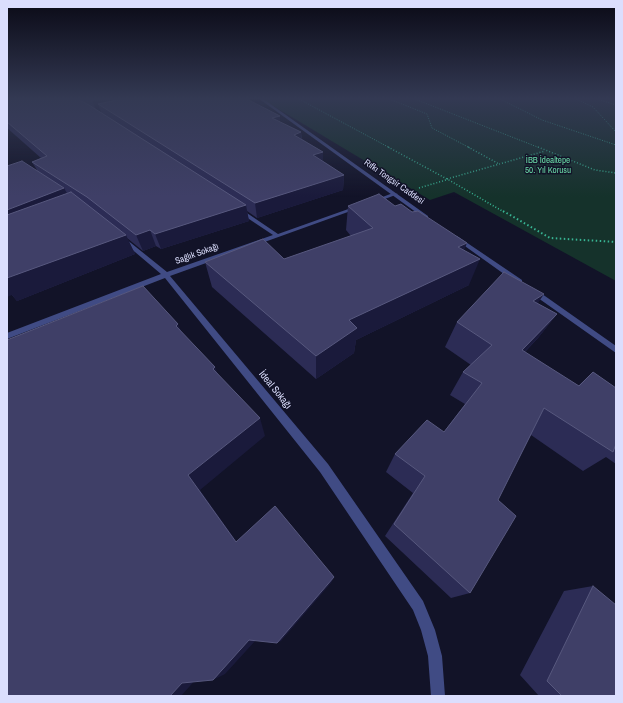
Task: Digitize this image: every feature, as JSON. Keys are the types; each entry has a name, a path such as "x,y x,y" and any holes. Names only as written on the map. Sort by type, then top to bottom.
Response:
{"street":[{"name":"Rıfkı Tongsir Caddesi","path":"305,131 434,222"},
{"name":"Sağlık Sokağı","path":"7,336 166,275 395,194"},
{"path":"231,205 276,235"},
{"name":"İdeal Sokağı","path":"117,234 166,275 324,468 418,606 428,630 435,656 438,696"},
{"path":"453,236 616,350"}],"path":[{"path":"358,131 447,179 550,238 616,242"},
{"path":"437,131 500,164"},
{"path":"494,131 595,170 616,173"},
{"path":"574,131 616,145"},
{"path":"447,179 545,151"}],"green space":[{"name":"İBB İdealtepe 50. Yıl Korusu","path":"315,131 616,131 616,281 454,192 430,200"}],"building":[{"path":"17,131 130,131 246,205 155,234 150,230 136,235 87,197 32,162 47,156"},
{"path":"141,131 299,131 301,132 294,135 323,152 313,155 344,175 255,203"},
{"path":"22,161 64,188 7,210 7,166"},
{"path":"71,192 126,235 7,278 7,215"},
{"path":"379,194 395,206 401,204 412,212 418,211 467,243 458,247 480,259 349,320 357,328 316,356 205,262 263,239 284,259 373,228 348,206"},
{"path":"504,272 544,294 533,301 557,314 522,350 579,386 593,372 616,388 616,444 613,452 544,408 498,500 516,516 470,593 394,524 425,476 395,454 427,420 444,432 482,383 463,372 492,345 457,322"},
{"path":"143,286 178,324 176,326 215,367 213,369 260,418 188,475 236,542 275,506 334,577 277,643 249,640 213,680 182,683 170,696 7,696 7,340"},
{"path":"593,586 616,605 616,696 562,696 547,681"}]}
